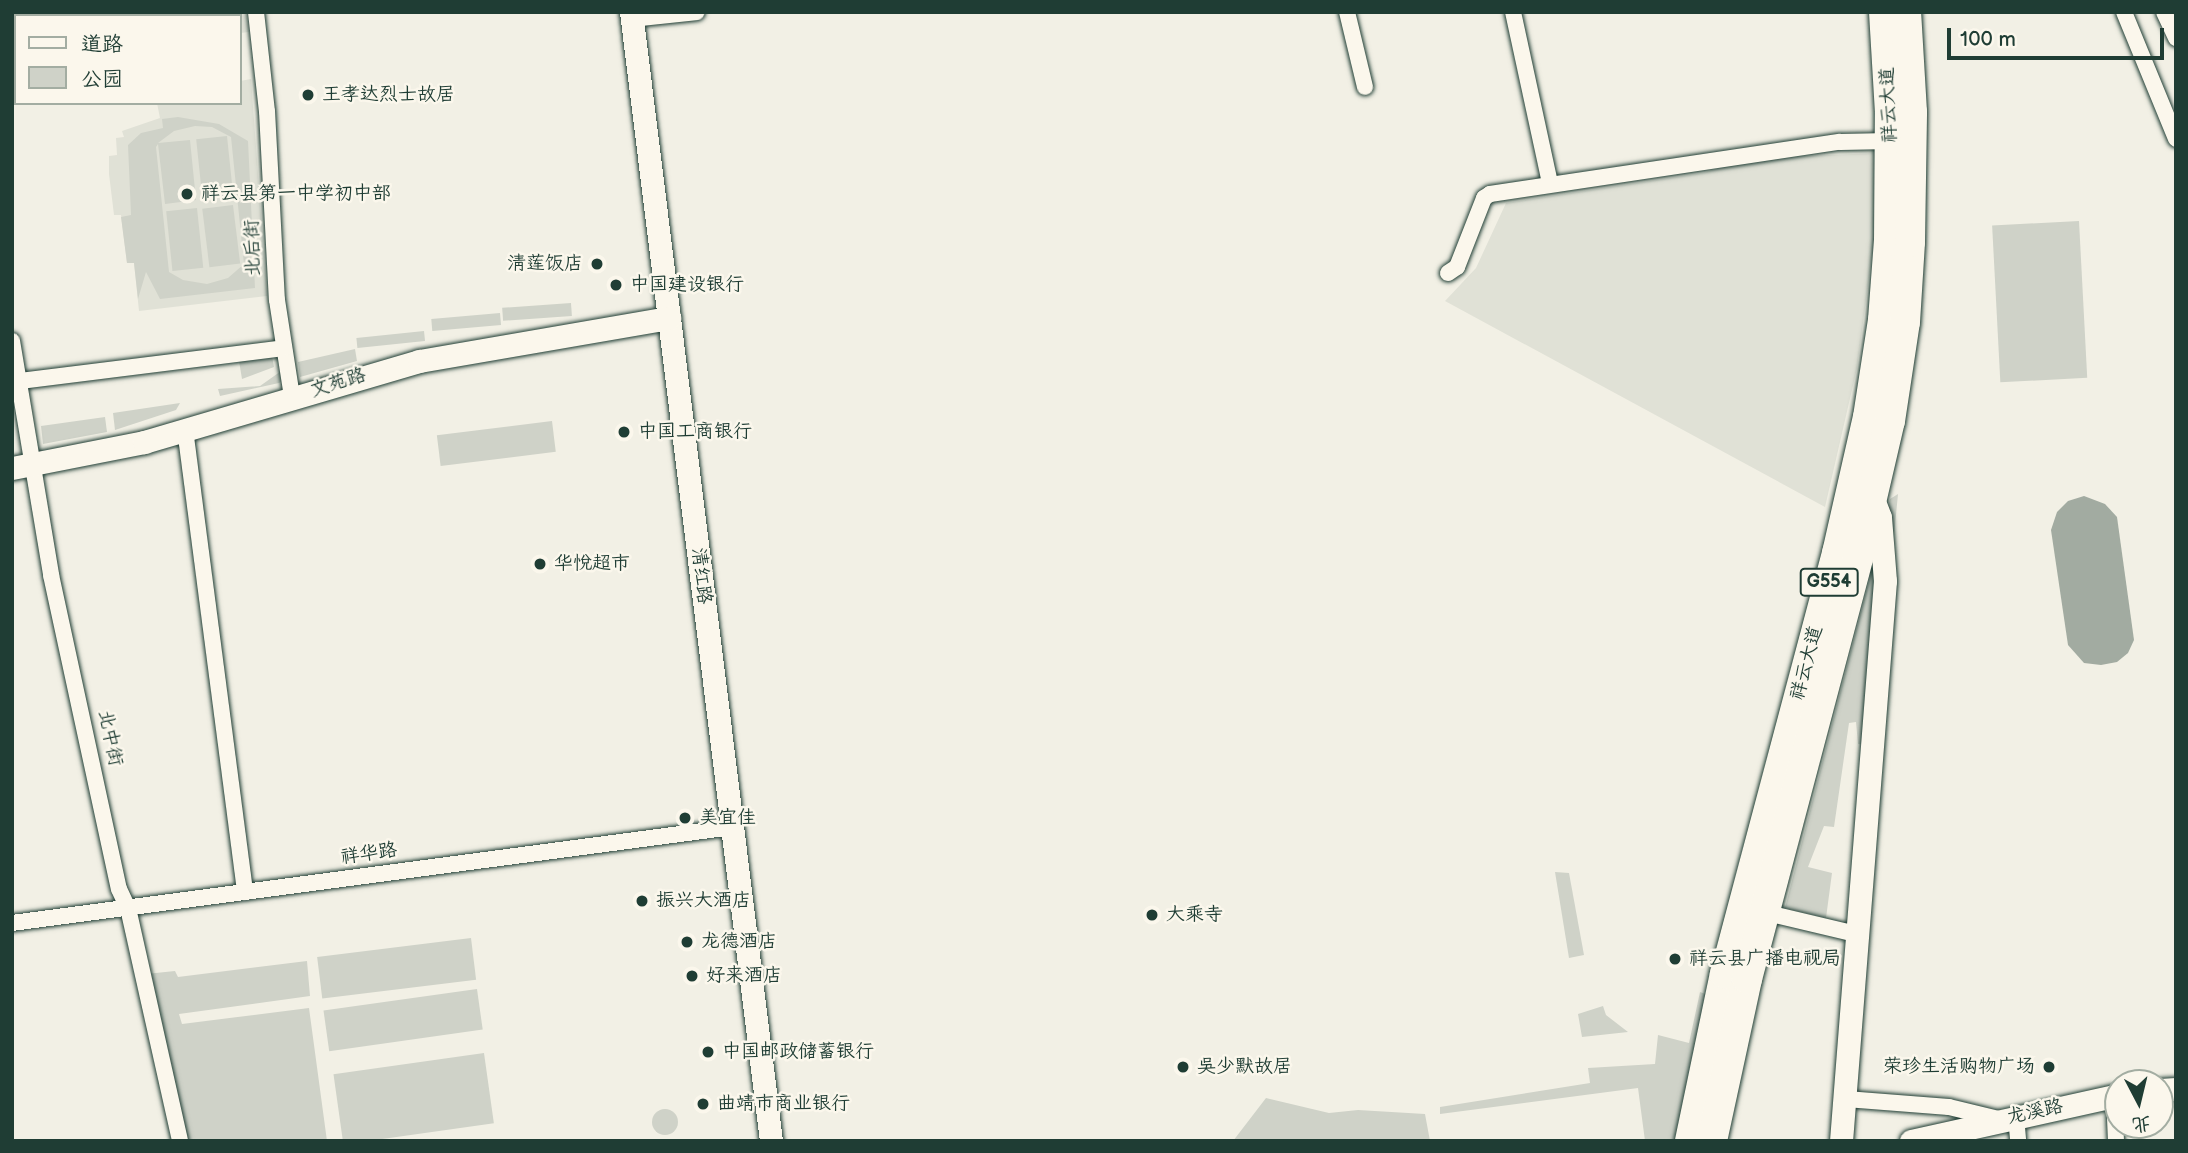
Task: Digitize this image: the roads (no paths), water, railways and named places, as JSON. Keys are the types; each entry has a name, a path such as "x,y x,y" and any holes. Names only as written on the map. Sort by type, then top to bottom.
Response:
{"highway":[{"name":"祥云大道","path":"1690,1141 1728,961 1837,553 1868,417 1886,289 1890,141 1884,12"},
{"name":"祥云大道","path":"1712,1141 1763,912 1873,499 1899,368 1908,291 1912,154 1906,12"}],"main road":[{"name":"清红路","path":"632,16 771,1141"},
{"name":"文苑路","path":"12,468 36,465 185,429 419,361 669,318"},
{"path":"1841,1141 1860,935 1885,581 1880,517 1873,499"},
{"name":"龙溪路","path":"1911,1141 2104,1098"}],"street":[{"name":"北后街","path":"256,12 284,348 292,397"},
{"path":"632,16 697,12"},
{"path":"1347,12 1365,87"},
{"path":"1513,12 1550,183"},
{"path":"2124,12 2176,139"},
{"path":"2164,12 2176,38"},
{"path":"1448,273 1465,252 1484,198 1550,183 1840,142 1890,141"},
{"name":"北中街","path":"12,341 15,382 36,465 51,575 119,889 128,908 180,1141"},
{"path":"15,382 284,348"},
{"path":"185,429 246,892"},
{"name":"祥华路","path":"12,923 732,827"},
{"path":"1763,912 1860,935"},
{"path":"1846,1099 1949,1107 2007,1118 2018,1141"}],"place":[{"name":"王孝达烈士故居","path":"308,95"},
{"name":"祥云县第一中学初中部","path":"187,194"},
{"name":"清莲饭店","path":"597,264"},
{"name":"中国建设银行","path":"616,285"},
{"name":"中国工商银行","path":"624,432"},
{"name":"华悦超市","path":"540,564"},
{"name":"美宜佳","path":"685,818"},
{"name":"振兴大酒店","path":"642,901"},
{"name":"大乘寺","path":"1152,915"},
{"name":"龙德酒店","path":"687,942"},
{"name":"祥云县广播电视局","path":"1675,959"},
{"name":"好来酒店","path":"692,976"},
{"name":"中国邮政储蓄银行","path":"708,1052"},
{"name":"吴少默故居","path":"1183,1067"},
{"name":"荣珍生活购物广场","path":"2049,1067"},
{"name":"曲靖市商业银行","path":"703,1104"}]}
